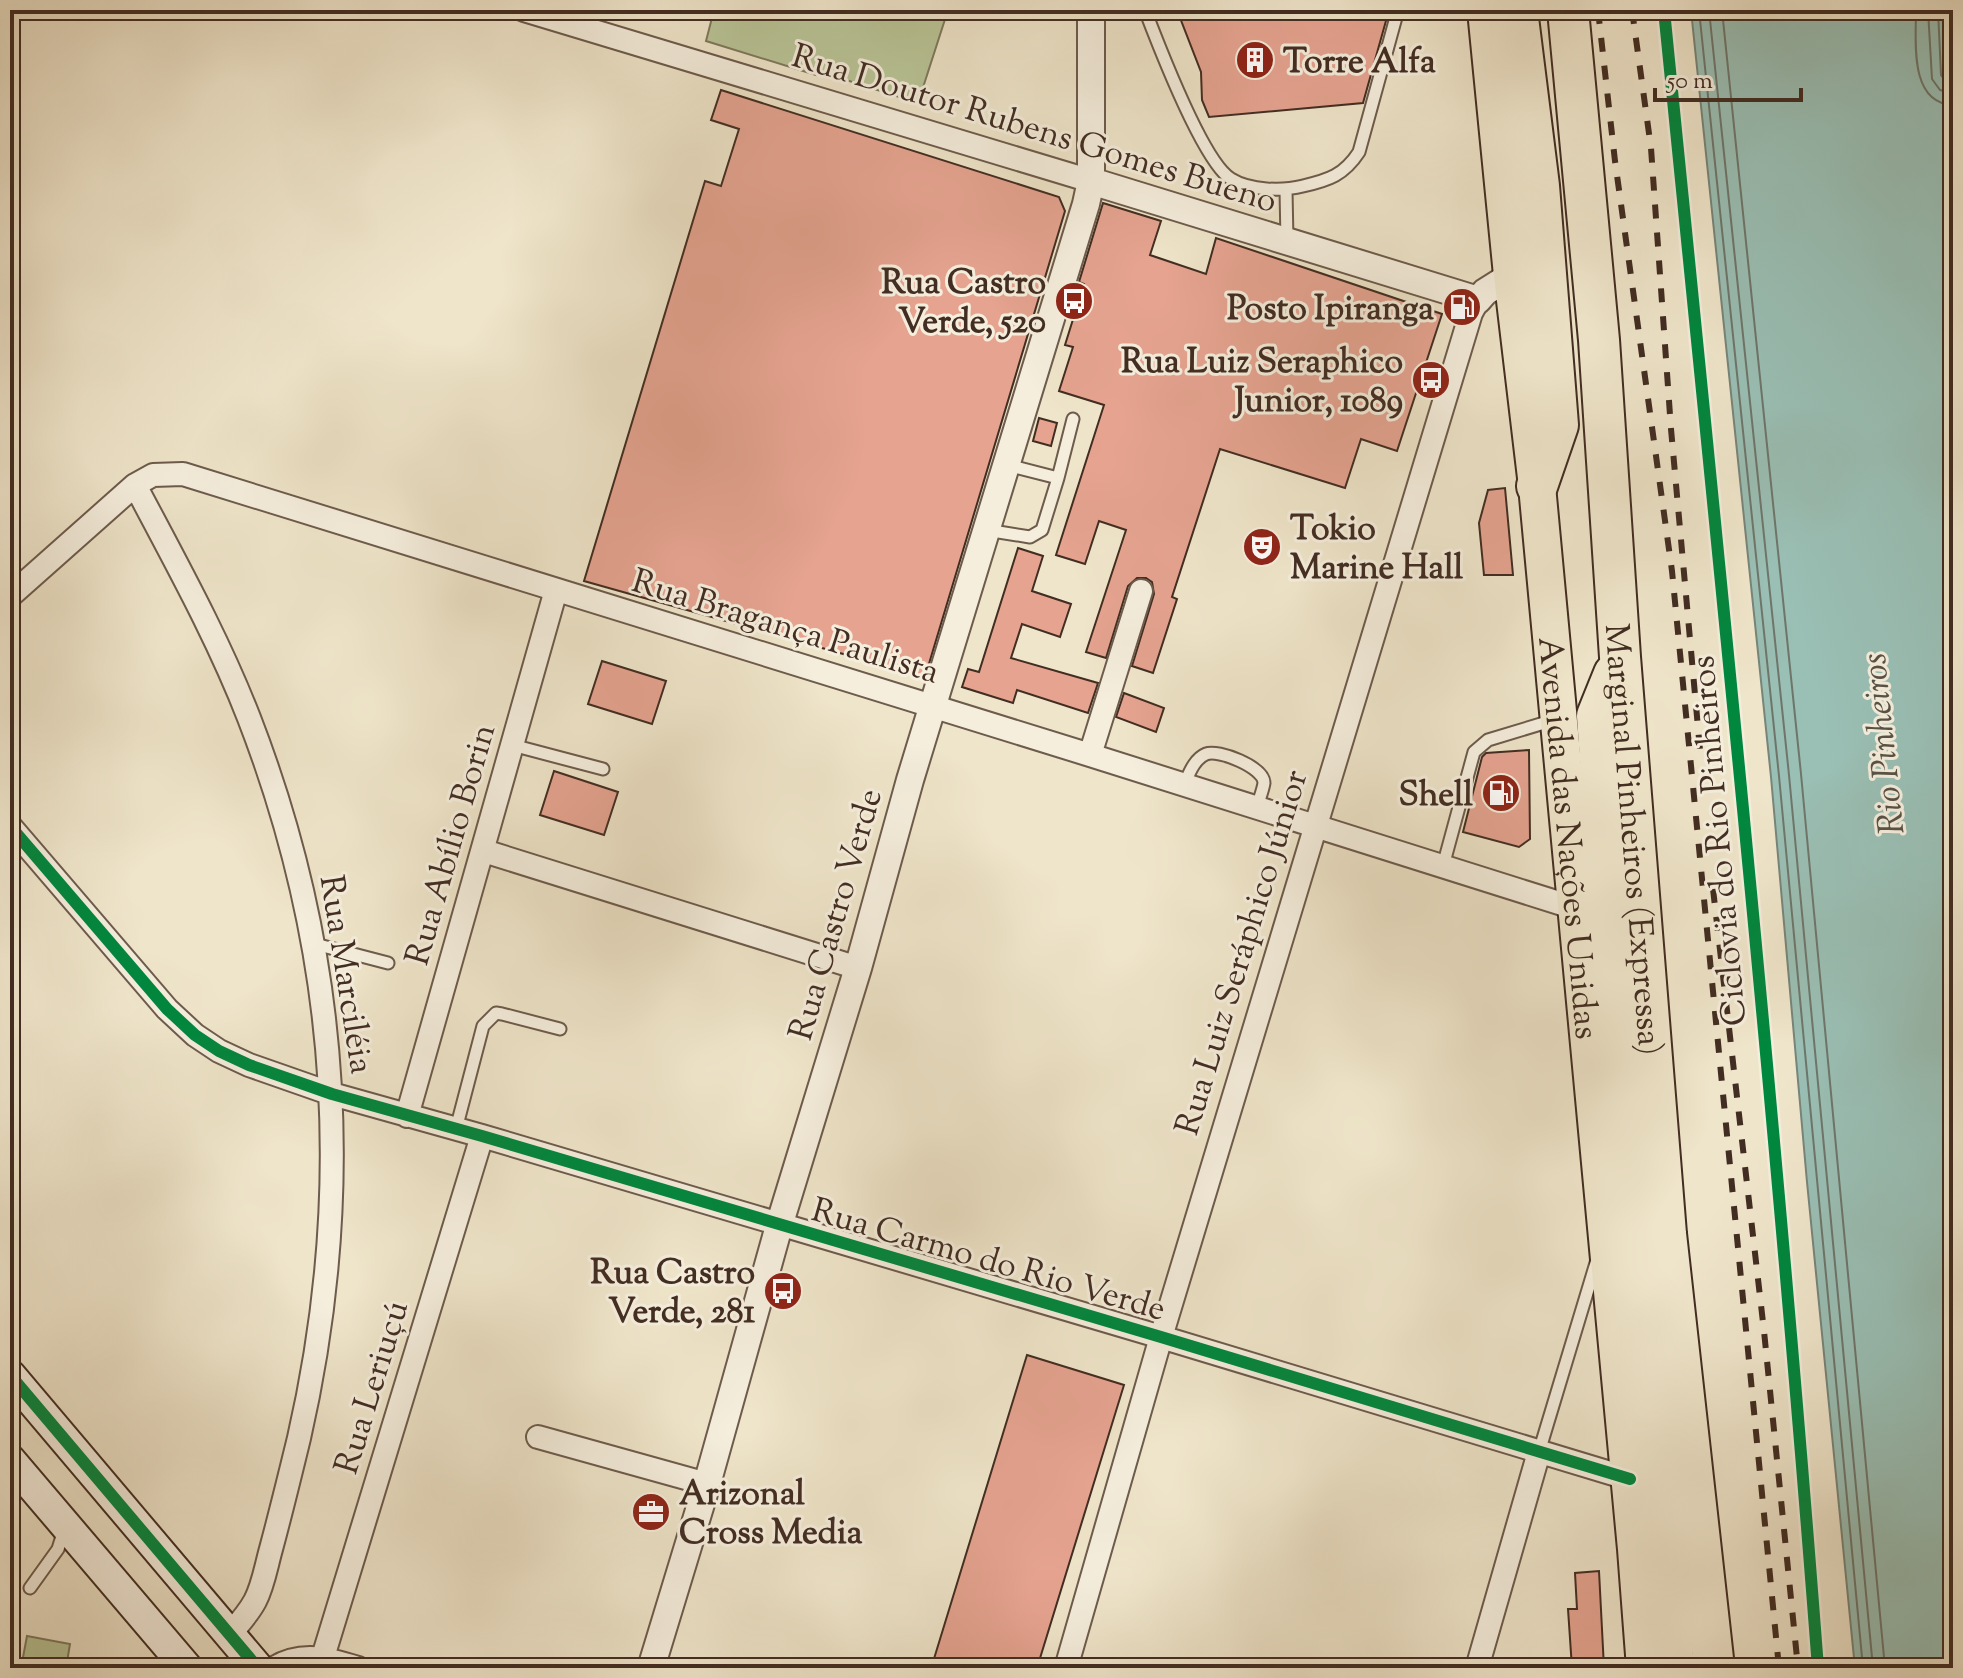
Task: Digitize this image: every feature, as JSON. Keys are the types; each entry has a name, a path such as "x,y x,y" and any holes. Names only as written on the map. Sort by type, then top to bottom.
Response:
{"highway":[{"name":"Avenida das Nações Unidas","path":"1486,10 1537,486 1645,1668"},
{"path":"1517,10 1539,186 1558,425 1537,486"},
{"name":"Marginal Pinheiros (Expressa)","path":"1568,10 1599,340 1620,657 1666,1234 1714,1668"},
{"path":"1620,657 1597,716 1623,1090 1674,1668"}],"main road":[{"path":"10,1375 258,1668"},
{"path":"10,1460 23,1489 65,1525 187,1668"}],"street":[{"name":"Rua Doutor Rubens Gomes Bueno","path":"524,10 1478,300"},
{"name":"Rua Castro Verde","path":"651,1668 707,1484 779,1226 858,968 932,706 1091,181 1091,10"},
{"path":"1478,300 1512,275"},
{"name":"Rua Luiz Seráphico Júnior","path":"1066,1668 1161,1337 1471,313 1478,300"},
{"name":"Rua Bragança Paulista","path":"10,596 135,485 153,475 183,474 1575,908"},
{"name":"Rua Marciléia","path":"135,485 214,640 250,720 302,881 326,1018 332,1094 330,1226 315,1367 283,1507 260,1589 249,1610 229,1635"},
{"name":"Rua Abílio Borin","path":"407,1116 556,590"},
{"path":"1090,755 1141,591"},
{"name":"Rua Carmo do Rio Verde","path":"10,826 167,1009 195,1035 249,1065 332,1094 1161,1337 1630,1479"},
{"path":"484,851 858,968"},
{"name":"Rua Leriuçú","path":"323,1657 482,1136"},
{"path":"538,1437 707,1484"},
{"path":"1477,1668 1539,1452"},
{"path":"274,1668 295,1659 323,1657 358,1668"}],"lane":[{"path":"1145,10 1181,99 1219,168 1233,181 1286,190 1332,179 1351,165 1359,152 1398,10"},
{"path":"1286,190 1287,241"},
{"path":"985,530 1030,537 1042,530 1073,419"},
{"path":"1006,465 1058,478"},
{"path":"1443,866 1474,752 1488,740 1559,719"},
{"path":"512,745 603,769"},
{"path":"1184,785 1197,761 1205,754 1214,753 1253,766 1261,774 1264,782 1257,807"},
{"path":"315,944 388,963"},
{"path":"456,1129 483,1026 491,1016 502,1014 560,1029"},
{"path":"1539,1452 1605,1232"},
{"path":"30,1588 58,1549 65,1525"}],"green space":[{"path":"714,10 948,10 918,103 818,71 816,75 706,41"},
{"path":"27,1636 70,1644 66,1668 21,1668"}],"water":[{"name":"Rio Pinheiros","path":"1691,10 1945,10 1953,106 1953,1668 1855,1668 1771,777"}],"building":[{"path":"1177,10 1389,10 1363,103 1209,117 1202,100 1201,72"},
{"path":"721,90 1059,197 1065,211 925,677 584,581 705,181 721,186 739,129 711,120"},
{"path":"1103,203 1161,221 1150,255 1206,274 1216,238 1442,314 1397,451 1361,439 1345,488 1220,449 1172,597 1177,599 1153,673 1132,666 1154,594 1152,582 1146,578 1137,578 1128,586 1106,658 1086,652 1126,530 1099,521 1085,564 1056,555 1104,405 1059,391 1073,347 1065,345 1084,284 1079,282"},
{"path":"1039,418 1057,423 1051,446 1033,441"},
{"path":"1505,488 1513,575 1484,575 1479,523 1488,490"},
{"path":"1018,548 1043,556 1032,591 1071,604 1060,637 1022,624 1011,658 1098,683 1088,713 1017,690 1013,703 962,687 968,669 979,672"},
{"path":"602,661 666,681 652,724 588,704"},
{"path":"1124,693 1164,708 1156,732 1116,717"},
{"name":"Shell","path":"1529,750 1530,839 1519,847 1463,832 1482,757 1486,753"},
{"path":"554,771 618,792 604,835 540,815"},
{"path":"1027,1355 1124,1385 1037,1668 953,1668 933,1662"},
{"path":"1599,1571 1604,1668 1572,1668 1568,1609 1577,1609 1575,1573"}],"railway":[{"path":"1598,10 1615,161 1672,571 1779,1668"},
{"path":"1632,10 1651,148 1671,429 1701,761"},
{"path":"1713,889 1764,1331 1798,1668"}],"cycle path":[{"name":"Ciclovia do Rio Pinheiros","path":"1664,10 1765,1046 1818,1668"},
{"path":"10,826 167,1009 195,1035 249,1065 332,1094 1161,1337 1630,1479"},
{"path":"10,1375 258,1668"}],"place":[{"name":"Torre Alfa","path":"1255,60"},
{"name":"Rua Castro Verde, 520","path":"1074,301"},
{"name":"Posto Ipiranga","path":"1462,307"},
{"name":"Rua Luiz Seraphico Junior, 1089","path":"1431,380"},
{"name":"Tokio Marine Hall","path":"1262,547"},
{"name":"Shell","path":"1501,793"},
{"name":"Rua Castro Verde, 281","path":"783,1291"},
{"name":"Arizonal Cross Media","path":"651,1512"}]}
